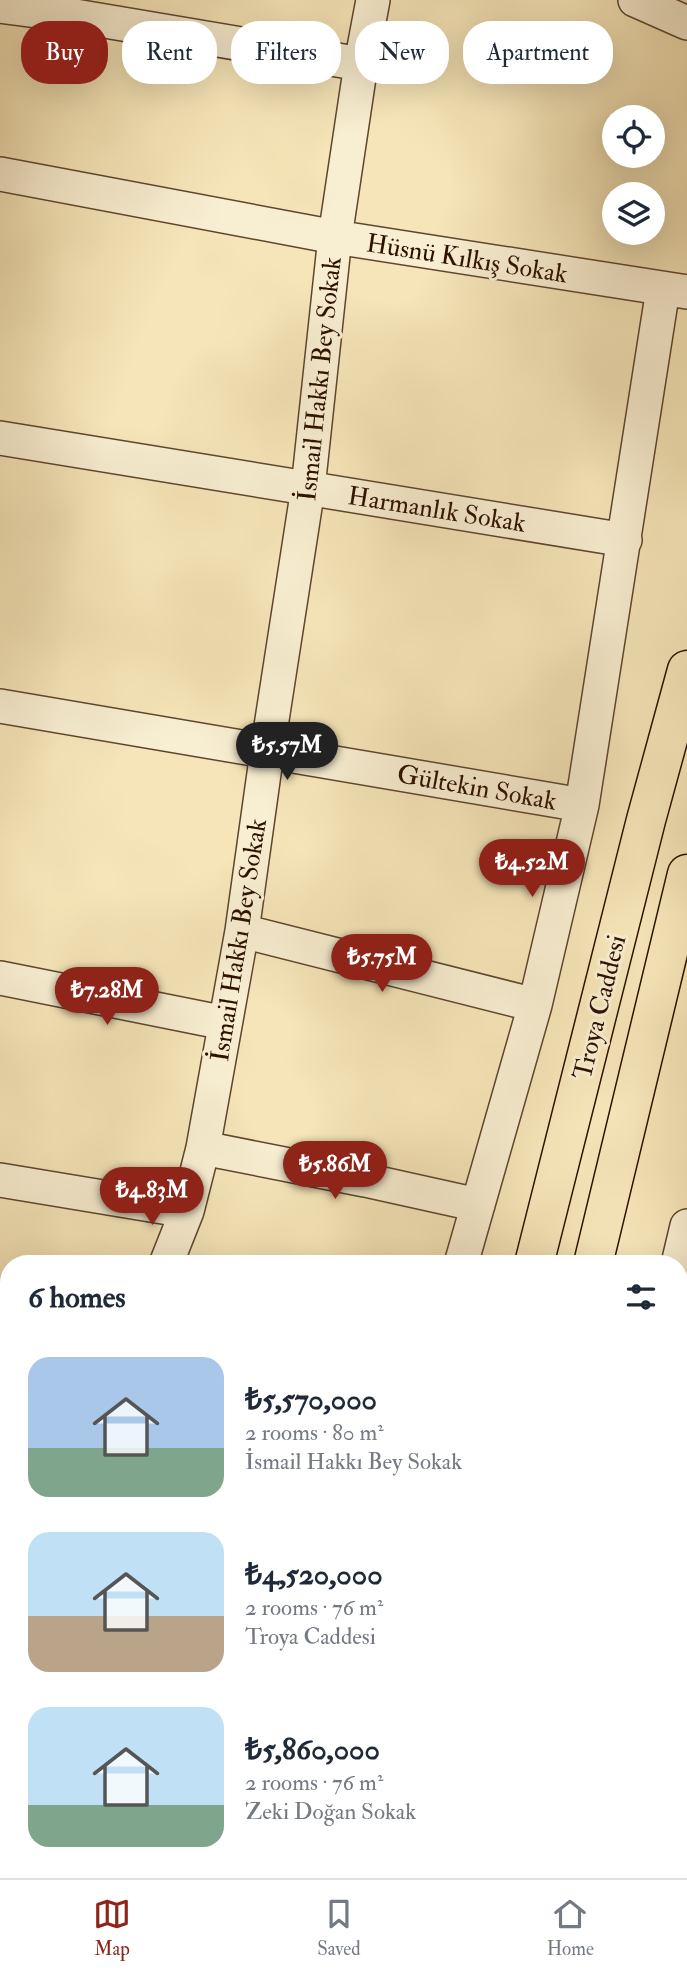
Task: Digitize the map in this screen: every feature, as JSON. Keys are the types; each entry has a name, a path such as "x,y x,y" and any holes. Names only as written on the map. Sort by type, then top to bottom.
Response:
{"main road":[{"name":"Troya Caddesi","path":"536,1255 636,859 687,670"},
{"name":"Troya Caddesi","path":"595,1255 687,874"}],"street":[{"name":"İsmail Hakkı Bey Sokak","path":"369,21 373,0"},
{"path":"635,0 687,23"},
{"path":"0,6 79,8 355,63"},
{"name":"İsmail Hakkı Bey Sokak","path":"170,1255 187,1211 203,1148 242,931 267,751 309,488 335,237 358,84"},
{"name":"Hüsnü Kılkış Sokak","path":"0,174 335,237 675,291"},
{"path":"464,1255 535,1005 582,805 625,540 675,291"},
{"name":"Harmanlık Sokak","path":"0,438 625,540"},
{"name":"Gültekin Sokak","path":"0,706 582,805"},
{"path":"242,931 535,1005"},
{"path":"0,978 225,1023"},
{"path":"203,1148 478,1205"},
{"path":"0,1180 187,1211"},
{"path":"680,1255 687,1226"}]}
